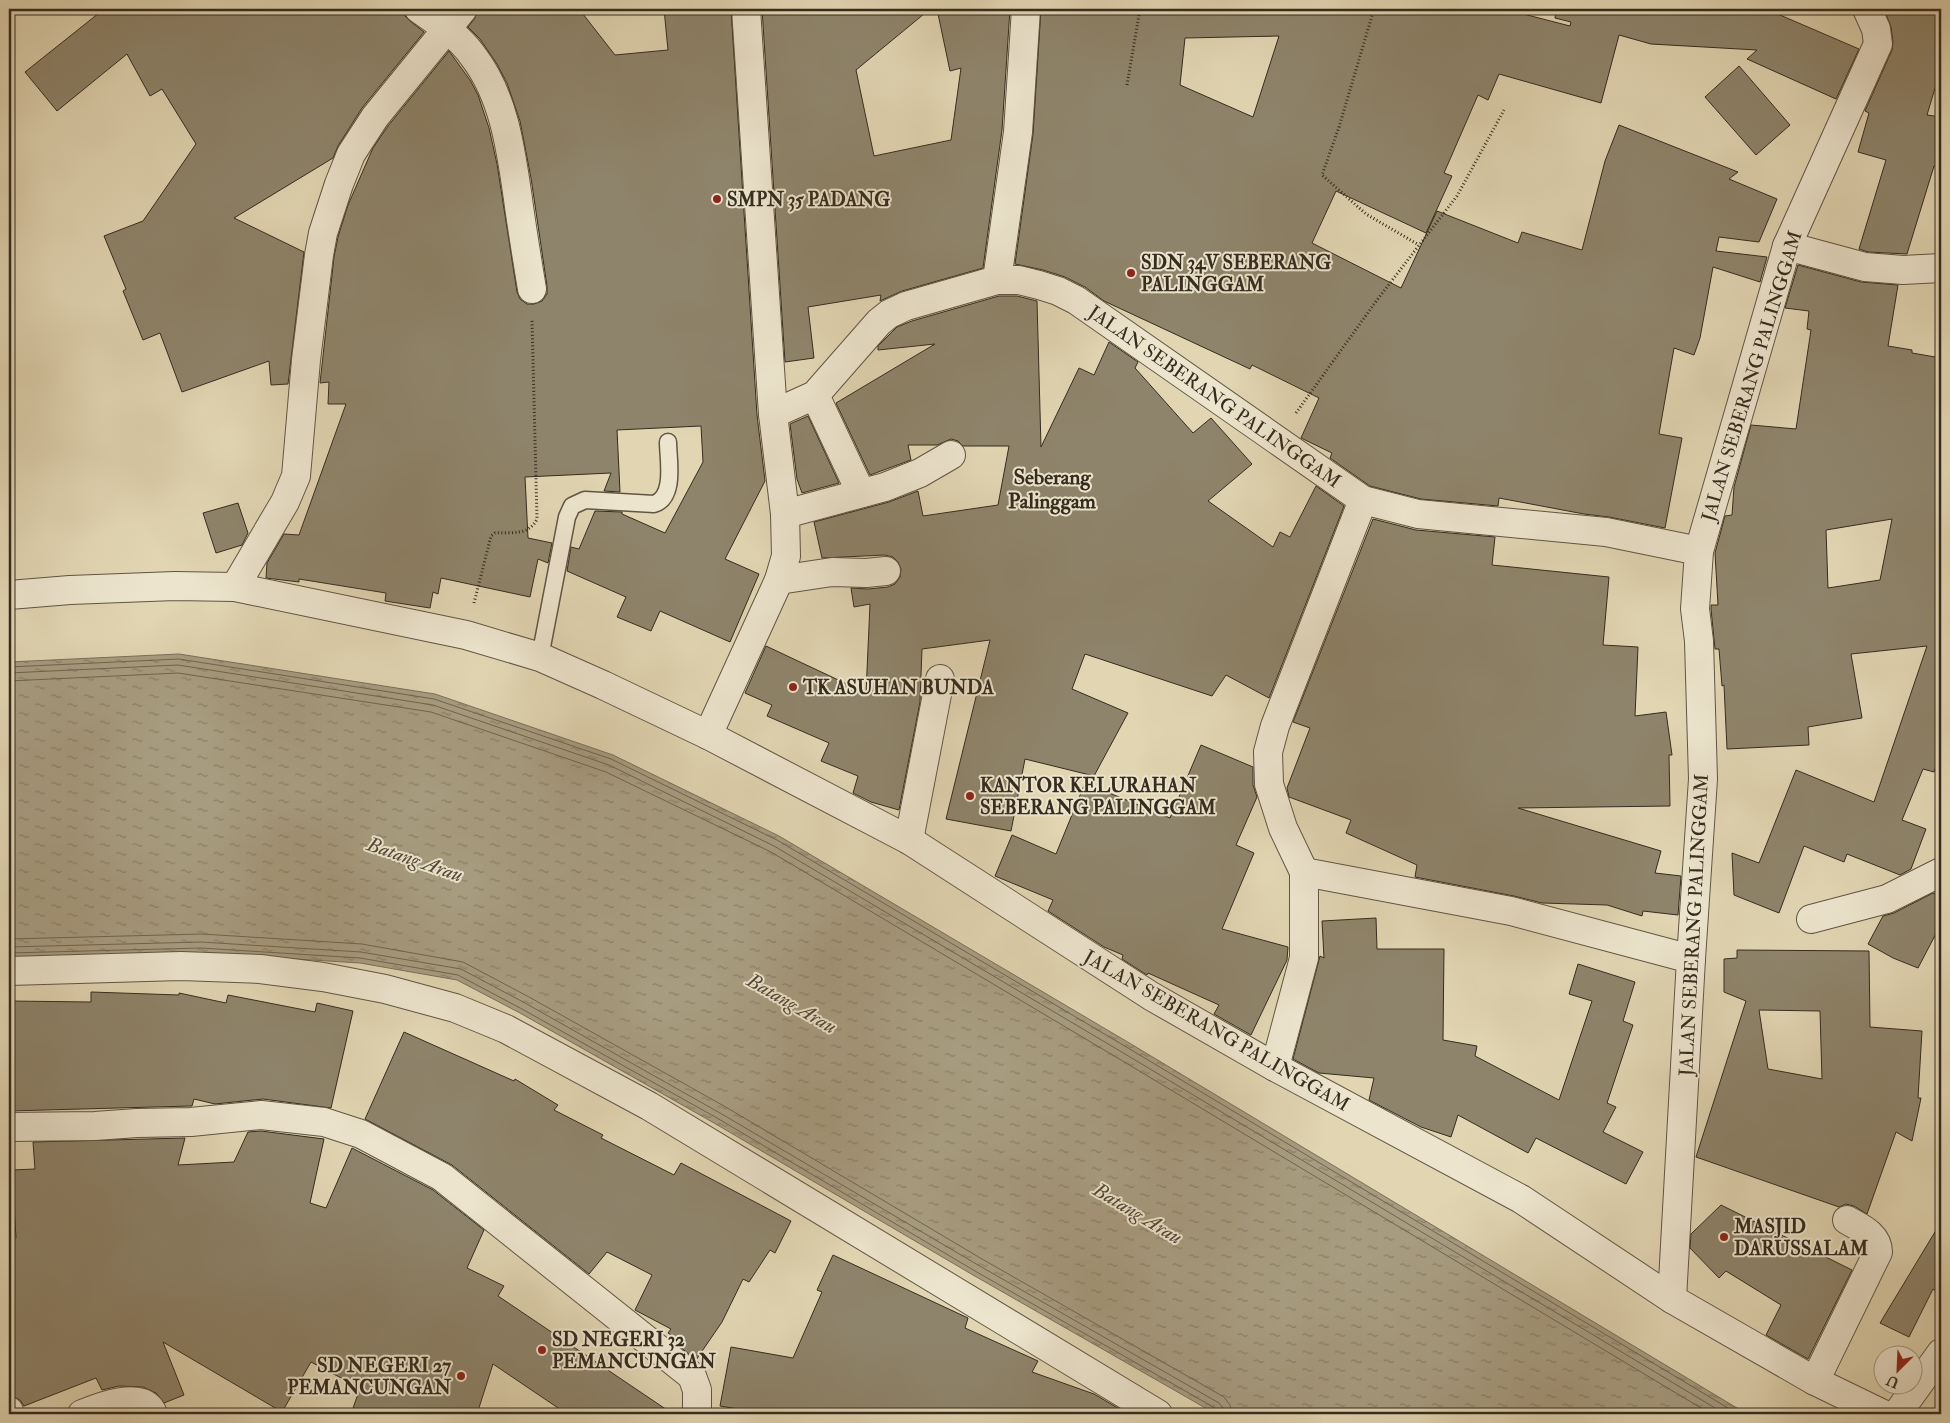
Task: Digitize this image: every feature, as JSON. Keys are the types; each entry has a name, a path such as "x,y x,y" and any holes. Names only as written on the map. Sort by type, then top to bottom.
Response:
{"street":[{"path":"419,9 455,18"},
{"path":"708,735 779,580 786,556 785,514 773,414 746,9"},
{"path":"997,280 1018,132 1026,9"},
{"name":"JALAN SEBERANG PALINGGAM","path":"1672,1299 1703,779 1699,641 1695,609 1699,551 1787,246 1878,44 1876,29 1867,9"},
{"path":"455,18 463,43 487,79 499,106 510,149 532,289"},
{"path":"235,587 285,502 296,476 306,360 317,273 323,233 339,184 351,154 363,134 455,18"},
{"path":"1787,246 1865,267 1903,270 1941,268"},
{"name":"JALAN SEBERANG PALINGGAM","path":"773,414 815,394 869,332 889,314 906,306 997,280 1019,280 1058,291 1076,300 1363,500 1418,514 1606,532 1699,551"},
{"path":"815,394 861,493"},
{"path":"785,514 903,480 951,455"},
{"path":"1275,1067 1304,958 1304,872 1283,828 1269,784 1268,752 1275,726 1363,500"},
{"path":"779,580 832,572 866,573 886,571"},
{"name":"JALAN SEBERANG PALINGGAM","path":"9,595 108,588 235,587 466,635 540,657 708,735 909,840 1151,996 1275,1067 1520,1198 1672,1299 1815,1381 1883,1414"},
{"path":"909,840 940,679"},
{"path":"1304,872 1511,911 1691,959"},
{"path":"1811,919 1887,899 1941,872"},
{"path":"9,971 181,966 260,969 324,977 377,988 455,1008 506,1029 649,1106 1158,1414"},
{"path":"9,1127 190,1122 261,1115 324,1122 361,1134 442,1177 692,1376 697,1390 696,1414"},
{"path":"1815,1381 1878,1252 1878,1244 1873,1236 1847,1220"},
{"path":"1897,1414 1941,1353"},
{"path":"82,1414 102,1406 132,1401 147,1406 153,1414"}],"lane":[{"path":"540,657 567,517 572,506 585,500 654,504 660,502 664,498 668,485 668,442"}],"path":[{"path":"1127,85 1140,9"},
{"path":"1374,9 1339,127 1322,175 1366,214 1419,245"},
{"path":"1276,439 1457,196 1504,110"},
{"path":"466,635 491,536 495,533 525,532 531,529 537,519 532,289"}],"water":[{"name":"Batang Arau","path":"179,654 435,694 613,755 779,836 1126,1041 1747,1414 1216,1414 973,1275 714,1123 520,1013 457,980 360,963 201,953 9,958 9,662"}],"building":[{"path":"104,9 404,9 405,16 424,32 362,108 338,146 333,158 234,218 304,252 288,384 271,385 269,361 182,392 160,333 143,340 123,291 126,289 104,236 143,221 196,144 162,89 150,96 127,54 57,111 25,72"},
{"path":"478,9 579,9 615,55 668,50 664,9 731,9 757,415 765,481 725,559 759,574 730,642 660,611 651,631 617,617 626,597 567,571 571,547 579,549 595,511 622,512 622,514 665,533 703,462 701,426 617,430 620,492 604,491 611,473 525,477 528,538 552,543 548,563 538,559 530,597 441,578 438,594 433,592 430,608 385,601 386,593 299,579 299,582 266,578 267,563 284,534 299,535 346,404 328,404 329,382 320,383 334,257 348,205 373,148 388,126 449,51 470,80 478,95 489,128 497,164 517,292 520,299 527,304 542,301 547,294 531,178 520,121 507,83 497,64 480,39 468,27 475,18"},
{"path":"762,9 930,9 856,70 874,156 951,140 961,68 950,71 937,9 1010,9 1002,130 983,268 902,291 880,301 881,295 808,307 814,358 785,362"},
{"path":"1041,9 1504,9 1570,26 1571,22 1555,18 1556,9 1766,9 1859,49 1836,99 1747,59 1757,50 1651,44 1619,35 1601,103 1499,74 1488,100 1478,95 1444,173 1452,176 1426,233 1336,191 1312,243 1401,288 1437,211 1518,243 1522,232 1582,250 1605,161 1619,125 1738,172 1729,179 1777,199 1759,242 1719,237 1716,251 1767,257 1760,282 1713,267 1700,338 1694,355 1674,348 1659,434 1682,438 1665,528 1499,498 1498,506 1421,499 1370,486 1330,458 1332,453 1301,438 1319,398 1252,365 1250,369 1104,301 1085,287 1065,277 1015,264 1033,134","holes":["1279,36 1253,117 1180,85 1185,38"]},
{"path":"1884,9 1941,9 1941,68 1927,115 1941,117 1941,167 1934,166 1907,254 1868,252 1859,249 1886,160 1858,152 1869,113 1865,111 1892,50 1891,27"},
{"path":"1739,66 1790,125 1756,155 1705,97"},
{"path":"1798,265 1861,282 1898,285 1888,346 1912,350 1912,353 1941,358 1941,751 1934,772 1923,769 1902,820 1926,829 1911,869 1900,875 1847,854 1844,862 1804,846 1779,913 1734,895 1732,853 1759,863 1796,770 1874,802 1927,646 1851,654 1862,718 1808,727 1809,745 1727,749 1724,685 1722,686 1719,649 1715,649 1711,609 1711,605 1718,605 1715,553 1725,516 1732,515 1734,487 1751,425 1796,429 1811,330 1807,329 1809,311 1785,308","holes":["1892,519 1880,580 1828,588 1826,530"]},
{"path":"999,296 1017,296 1037,301 1041,447 1079,368 1094,375 1109,342 1138,362 1135,368 1193,433 1211,418 1252,464 1208,501 1273,547 1280,532 1290,537 1316,486 1344,506 1269,698 1226,675 1212,696 1085,654 1072,689 1128,713 1094,776 1025,759 1011,831 946,819 990,640 922,649 920,702 899,810 871,802 853,793 858,776 821,761 829,743 767,716 772,705 745,693 766,646 866,693 870,604 854,607 851,588 888,587 895,584 900,577 901,569 893,557 885,555 822,558 814,522 889,502 918,491 923,516 998,505 1009,446 963,446 958,441 951,439 937,445 908,445 911,460 870,475 836,403 935,344 878,350 878,346 897,327"},
{"path":"808,416 839,483 802,493 797,479 790,424"},
{"path":"238,503 248,533 242,545 216,553 203,513"},
{"path":"1373,519 1416,530 1495,537 1492,565 1609,577 1603,645 1638,647 1635,716 1666,712 1672,755 1669,755 1670,806 1518,808 1661,851 1655,873 1681,876 1678,915 1643,911 1642,916 1607,905 1542,903 1415,877 1417,865 1346,833 1351,820 1289,797 1287,788 1310,728 1293,722"},
{"path":"1201,745 1253,767 1253,785 1257,797 1236,845 1254,853 1222,929 1288,947 1287,960 1251,1035 1214,1014 1219,1005 1148,973 1147,975 1122,959 1123,955 1104,947 1048,911 1053,900 995,876 1012,835 1056,854 1085,783 1170,818"},
{"path":"1933,893 1941,897 1941,924 1918,968 1893,958 1868,944 1883,916 1894,913"},
{"path":"1376,918 1377,949 1444,949 1443,1040 1477,1046 1475,1056 1559,1100 1592,1001 1569,994 1578,964 1635,982 1623,1021 1633,1025 1607,1103 1616,1107 1603,1132 1643,1152 1626,1184 1536,1138 1528,1153 1458,1115 1451,1137 1421,1127 1369,1100 1374,1078 1319,1073 1293,1059 1320,956 1324,958 1322,921"},
{"path":"1737,950 1869,951 1870,1027 1922,1031 1918,1098 1921,1098 1912,1141 1896,1132 1867,1214 1854,1206 1846,1204 1839,1207 1696,1157 1746,1001 1724,992 1724,959 1737,958","holes":["1759,1010 1820,1011 1822,1079 1768,1069"]},
{"path":"91,992 179,995 179,993 226,1003 228,995 315,1012 317,1003 353,1011 331,1108 263,1099 215,1104 194,1099 192,1106 9,1111 9,1001 91,1002"},
{"path":"404,1032 514,1081 515,1079 558,1105 554,1110 603,1135 601,1138 674,1175 681,1163 791,1221 775,1253 770,1250 749,1282 743,1279 722,1322 696,1360 673,1341 675,1338 668,1333 671,1329 635,1310 652,1275 607,1252 589,1274 452,1165 365,1119"},
{"path":"261,1131 324,1139 310,1203 326,1208 352,1148 433,1190 484,1230 467,1268 504,1286 498,1296 673,1414 567,1414 493,1364 477,1414 351,1414 360,1388 311,1362 282,1412 163,1342 184,1395 164,1403 156,1393 143,1387 119,1386 102,1390 96,1378 24,1406 20,1400 14,1397 9,1382 9,1240 16,1238 12,1170 35,1169 33,1142 185,1138 178,1165 234,1162 248,1132"},
{"path":"1721,1205 1852,1270 1808,1359 1766,1335 1781,1305 1726,1271 1719,1278 1690,1248 1691,1234"},
{"path":"1941,1222 1941,1295 1933,1289 1909,1337 1880,1323"},
{"path":"833,1255 968,1318 965,1328 1038,1361 1032,1372 1094,1394 1128,1414 769,1414 720,1406 731,1347 793,1358 822,1292 817,1290"}],"place":[{"name":"SMPN 35 PADANG","path":"717,199"},
{"name":"SDN 34V SEBERANG PALINGGAM","path":"1131,273"},
{"name":"TK ASUHAN BUNDA","path":"793,687"},
{"name":"KANTOR KELURAHAN SEBERANG PALINGGAM","path":"970,796"},
{"name":"MASJID DARUSSALAM","path":"1724,1237"},
{"name":"SD NEGERI 32 PEMANCUNGAN","path":"542,1350"},
{"name":"SD NEGERI 27 PEMANCUNGAN","path":"461,1376"}],"district":[{"name":"Seberang Palinggam","path":"1052,489"}]}
